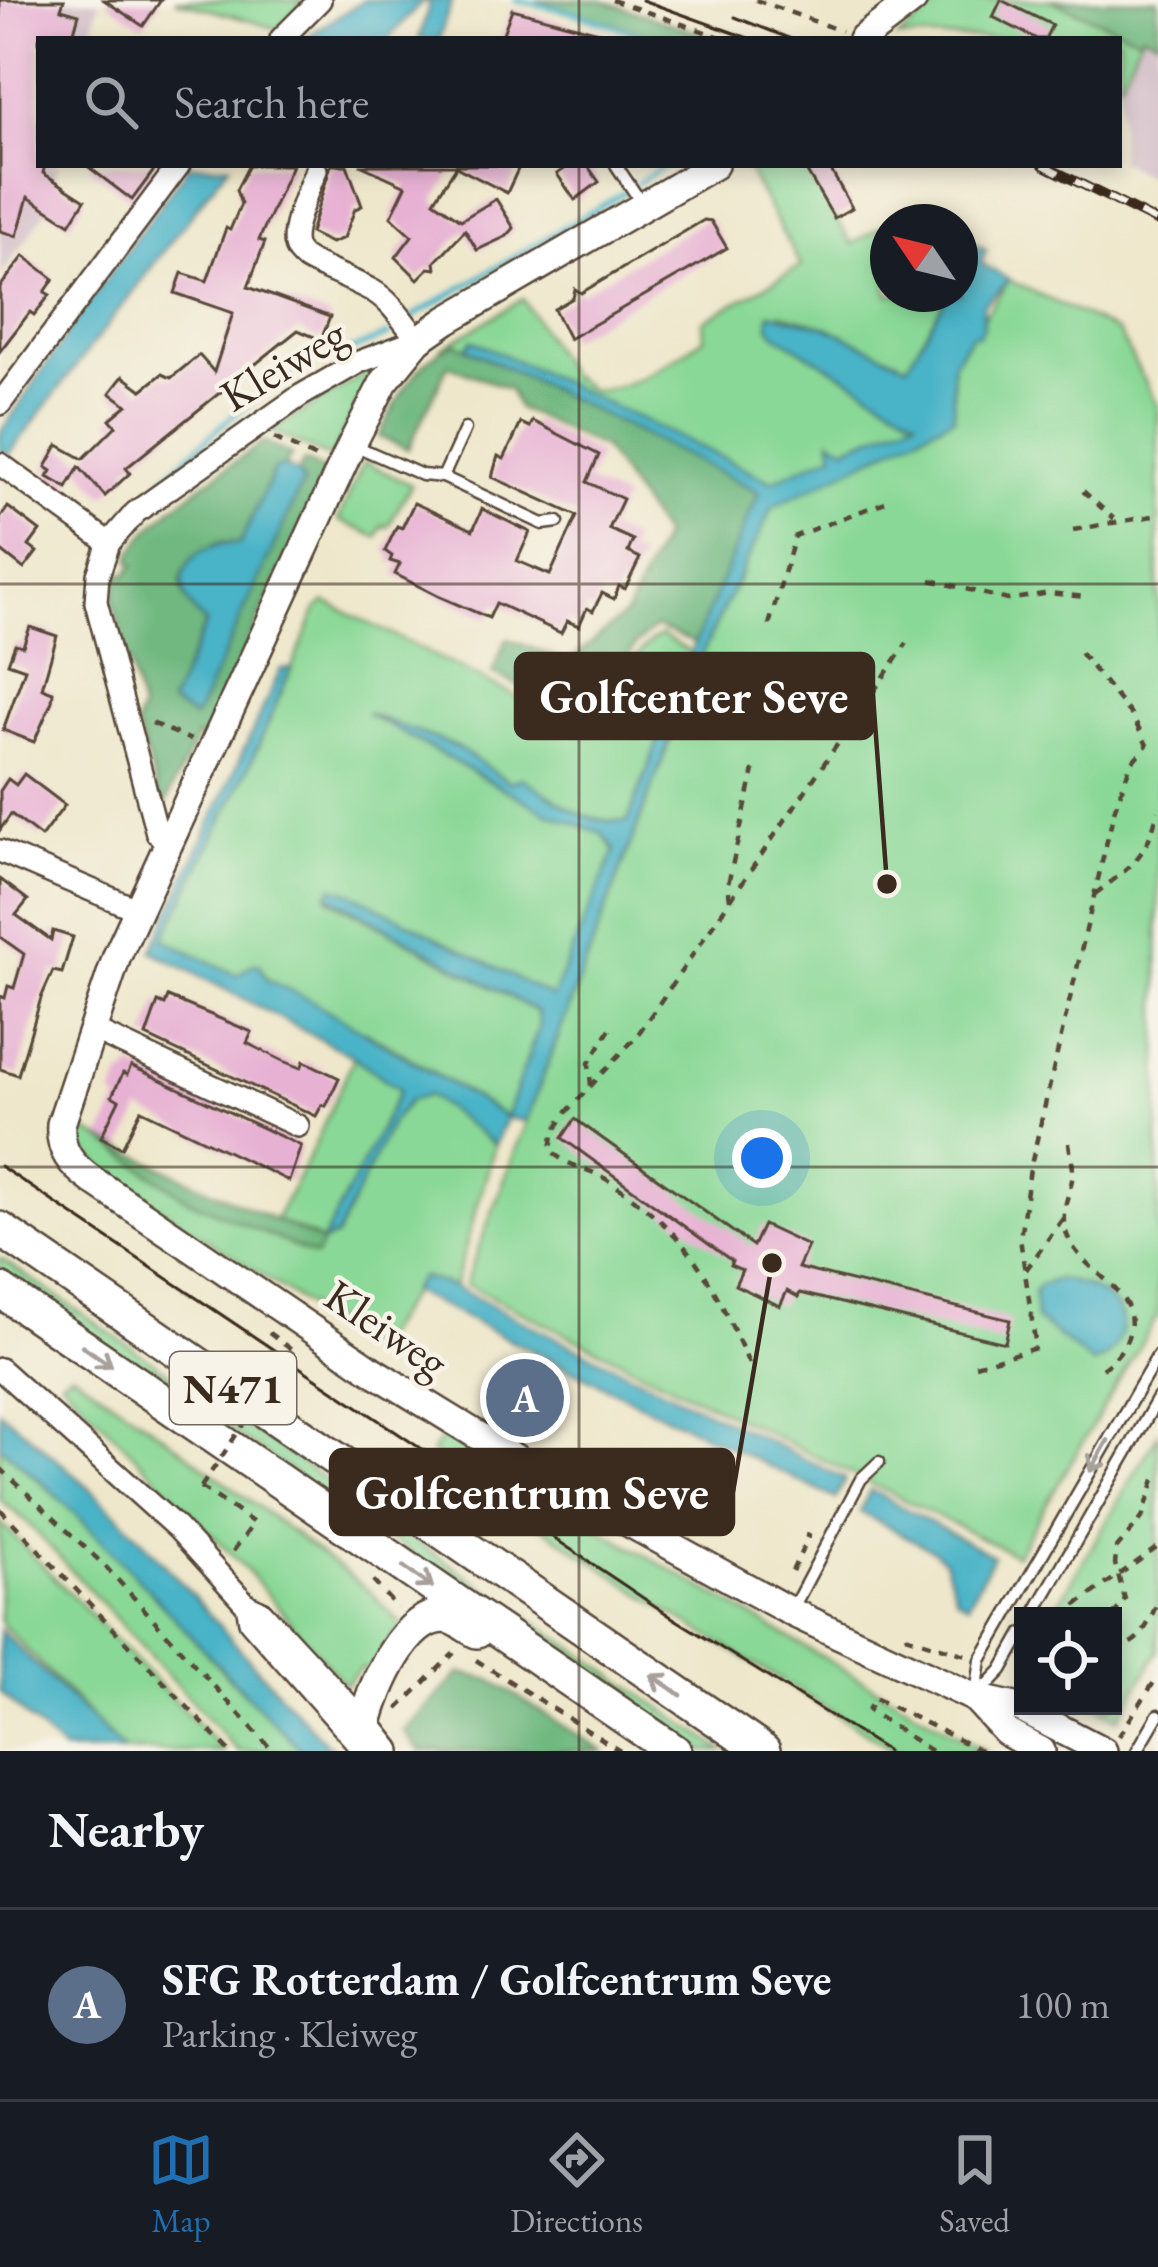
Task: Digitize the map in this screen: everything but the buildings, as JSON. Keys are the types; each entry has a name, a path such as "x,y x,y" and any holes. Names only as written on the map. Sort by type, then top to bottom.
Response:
{"main road":[{"name":"N471","path":"0,1228 763,1751"},
{"name":"N471","path":"0,1290 674,1751"},
{"path":"371,1742 377,1682 420,1624 432,1617 451,1617 558,1674"}],"street":[{"path":"284,36 320,0"},
{"path":"852,35 913,0"},
{"path":"887,36 923,0"},
{"path":"0,404 177,168"},
{"name":"Kleiweg","path":"109,543 136,512 254,428 359,362 418,340 706,168"},
{"path":"316,170 293,226 295,245 304,262 383,298 418,340"},
{"name":"Kleiweg","path":"418,340 384,382 352,443 138,910 91,1029 61,1124 63,1148 79,1170 438,1413 557,1484 791,1612 975,1698 1020,1708 1106,1751"},
{"path":"0,464 109,543 98,575 96,602 157,833 169,843"},
{"path":"0,851 138,910"},
{"path":"91,1029 298,1126"},
{"path":"0,1369 177,1528 247,1605 262,1612 371,1742"},
{"name":"Kleiweg","path":"975,1698 1006,1732 1040,1751"}],"lane":[{"path":"618,168 643,205"},
{"path":"443,478 465,429"},
{"path":"352,443 543,524 559,522"},
{"path":"975,1698 981,1660 1158,1354"},
{"path":"1038,1607 1158,1398"},
{"path":"791,1612 861,1478 879,1462"},
{"path":"975,1698 1002,1670 1014,1649"},
{"path":"1137,1751 1158,1715"}],"path":[{"path":"613,0 717,36"},
{"path":"756,0 852,35"},
{"path":"254,428 340,470"},
{"path":"1083,490 1116,520"},
{"path":"770,625 795,536 888,501"},
{"path":"1072,530 1158,515"},
{"path":"931,580 1008,600 1050,593 1085,596"},
{"path":"749,1364 713,1282 665,1222 603,1177 566,1165 551,1151 553,1134 564,1115 636,1037 908,643"},
{"path":"975,1365 1036,1348 1020,1238 1030,1169 1125,779 1131,763 1148,745 1132,716 1077,649"},
{"path":"124,711 212,749"},
{"path":"730,900 728,884 754,770"},
{"path":"1095,894 1137,862 1148,846 1158,809"},
{"path":"590,1086 589,1063 610,1029"},
{"path":"1026,1270 1064,1216 1073,1175 1069,1143"},
{"path":"1064,1216 1073,1246 1125,1301 1128,1312 1126,1344 1112,1364 1095,1373"},
{"path":"218,1572 254,1523 201,1487 293,1351"},
{"path":"0,1468 106,1566 273,1751"},
{"path":"1119,1607 1125,1599 1117,1549 1142,1518 1158,1471"},
{"path":"0,1509 229,1751"},
{"path":"787,1581 809,1536 805,1535"},
{"path":"1074,1607 1158,1547"},
{"path":"1122,1648 1134,1642 1158,1600"},
{"path":"371,1742 454,1653"},
{"path":"1106,1751 1158,1676"},
{"path":"931,1751 868,1710 875,1698 981,1751"}],"shaded area":[{"path":"0,0 100,0 91,36 36,36 36,168 57,168 48,208 0,277"},
{"path":"1142,33 1158,40 1158,183 1122,162 1122,74"}],"green space":[{"path":"175,0 304,0 279,29"},
{"path":"537,0 601,0 708,36 654,36"},
{"path":"946,0 1051,0 1140,38 1122,77 1122,36 901,36"},
{"path":"1052,0 1158,0 1158,40 1142,33 1140,38"},
{"path":"747,168 805,168 852,244 870,234 870,312 938,312 907,365 824,326 781,313 781,338 917,418 846,447 832,441 834,453 772,481 473,341 466,348 455,343 440,349 523,299 567,373 590,390 606,389 665,365 704,338 703,321 801,266"},
{"path":"1009,280 1118,332 1158,406 1158,1315 1016,1555 465,1284 705,647 773,506 954,417 952,364"},
{"path":"455,343 759,492 695,643 655,627 634,646 603,711 586,718 492,673 507,639 569,662 626,614 663,536 603,448 518,408 509,389 448,365 408,449 379,437 419,370"},
{"path":"380,370 331,458 271,431 360,377"},
{"path":"264,442 291,455 285,467 275,468 240,544 220,542 192,561 183,575 186,598 206,622 170,704 194,717 303,482 298,473 304,461 327,472 204,739 197,737 163,808 136,724 141,710 113,600 120,572 125,576 134,564 130,560 137,545 167,512"},
{"path":"364,462 411,485 388,527 383,525 377,537 338,520"},
{"path":"326,602 578,727 599,725 640,652 661,635 693,654 629,821 610,822 568,811 551,795 509,782 455,746 367,714 549,814 602,833 615,851 552,998 352,893 330,899 537,1012 539,1026 506,1117 391,1046 268,980 253,964 237,975 164,939 253,758 318,607"},
{"path":"354,1057 400,1090 324,1241 391,1123 409,1101 428,1094 495,1145 454,1287 421,1277 374,1350 108,1173 81,1146 77,1127 187,1199 315,1256 322,1241 275,1220"},
{"path":"100,1138 322,1242 316,1256 187,1199"},
{"path":"0,1258 724,1751 704,1751 0,1275"},
{"path":"71,1372 371,1592 402,1625 370,1671 361,1668 345,1685 242,1565 61,1380"},
{"path":"445,1434 560,1506 986,1751 897,1751 664,1609 431,1452"},
{"path":"1158,1434 1158,1652 1122,1714 1122,1607 1056,1607"},
{"path":"0,1446 106,1541 225,1674 303,1751 238,1751 26,1521 0,1500"},
{"path":"0,1522 224,1751 124,1751 0,1622"},
{"path":"460,1673 491,1680 603,1751 420,1751 404,1731"}],"water":[{"path":"364,0 452,0 440,36 420,36 430,2 423,1 391,36 308,36"},
{"path":"187,168 227,168 8,456 0,450 0,434"},
{"path":"978,245 986,250 981,263 1009,280 983,305 979,335 971,335 952,364 954,417 773,507 705,647 526,1121 506,1118 495,1145 428,1095 409,1101 391,1123 336,1237 322,1242 400,1090 354,1057 152,951 281,669 291,669 164,939 237,975 259,964 268,980 311,1000 506,1117 539,1027 537,1012 328,895 333,887 352,893 552,997 615,850 602,833 549,814 366,713 455,746 509,782 522,778 583,815 628,821 695,643 759,492 466,348 472,340 772,481 834,453 831,439 846,447 916,418 781,338 769,327 770,313 824,326 907,365 938,312 978,312"},
{"path":"275,468 298,473 303,482 194,718 170,704 206,623 185,595 186,568 206,549 240,544"},
{"path":"421,1277 454,1287 845,1479 836,1499 410,1291"},
{"path":"1058,1279 1097,1292 1117,1308 1121,1332 1100,1361 1093,1364 1036,1319 1034,1292"},
{"path":"0,1411 137,1535 334,1751 303,1751 80,1519 0,1446"},
{"path":"870,1490 993,1556 968,1604 956,1597 944,1560 934,1551 860,1512"},
{"path":"0,1630 124,1751 62,1751 0,1691"}],"waterway":[{"path":"517,0 645,36"},
{"path":"638,183 660,168"},
{"path":"412,317 625,192"},
{"path":"163,479 232,416 318,356 344,353 388,335"}],"tram line":[{"path":"642,0 743,36"},
{"path":"735,17 783,36"},
{"path":"0,1166 670,1616 887,1751"}],"railway":[{"path":"1049,168 1158,222"}],"place":[{"name":"Golfcenter Seve","path":"887,884"},
{"name":"Golfcentrum Seve","path":"772,1263"},
{"name":"SFG Rotterdam / Golfcentrum Seve","path":"525,1398"}]}
